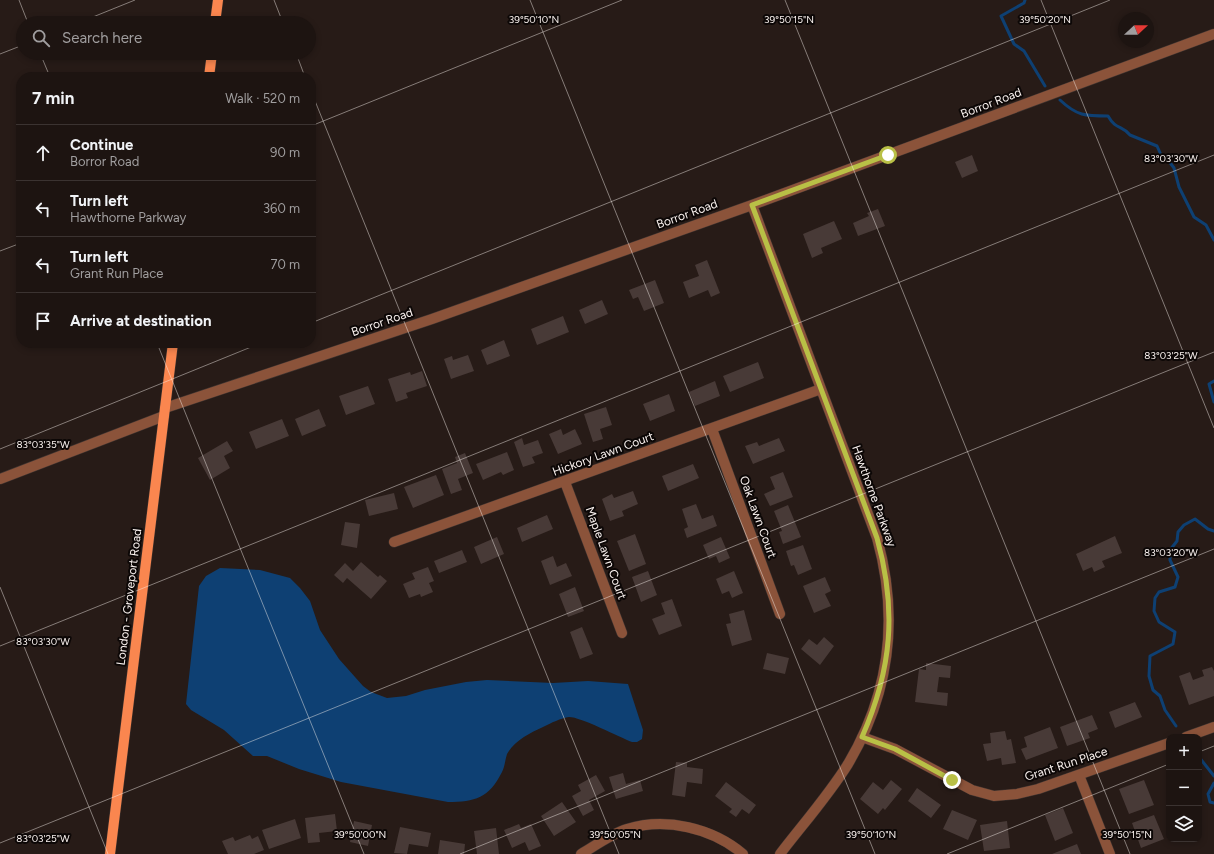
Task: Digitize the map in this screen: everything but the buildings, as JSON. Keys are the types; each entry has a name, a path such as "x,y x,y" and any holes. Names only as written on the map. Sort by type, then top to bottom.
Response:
{"main road":[{"path":"216,16 218,0"},
{"path":"209,72 211,60"},
{"name":"London - Groveport Road","path":"110,854 172,348"}],"street":[{"name":"Borror Road","path":"0,479 165,412 752,205 1214,34"},
{"name":"Hawthorne Parkway","path":"752,205 877,538 887,581 890,616 886,662 880,691 862,737 837,780 780,854"},
{"name":"Hickory Lawn Court","path":"394,542 821,389"},
{"name":"Oak Lawn Court","path":"712,429 780,614"},
{"name":"Maple Lawn Court","path":"565,482 622,634"},
{"path":"1194,734 1214,727"},
{"name":"Grant Run Place","path":"862,737 895,749 972,790 994,796 1017,794 1038,789 1166,744"},
{"path":"1079,775 1110,854"},
{"path":"581,854 626,830 644,825 663,824 700,830 743,854"}],"water":[{"path":"220,568 260,570 290,578 310,601 320,630 339,659 363,686 371,692 387,698 406,696 425,690 466,682 487,680 553,683 588,681 628,684 643,730 642,739 637,742 632,742 575,718 569,717 559,720 528,734 510,749 507,754 503,770 497,781 486,793 474,799 458,802 448,802 341,782 299,769 267,756 253,756 224,730 191,710 186,704 199,586 206,576"}],"waterway":[{"path":"1025,0 1024,3 1001,16 1014,44 1024,51 1045,86"},
{"path":"1060,100 1071,109 1082,114 1108,116 1116,126 1130,135 1157,146 1162,157 1168,160 1174,168 1179,187 1194,217 1206,225 1214,240"},
{"path":"1214,381 1209,384 1214,402"},
{"path":"1176,726 1165,710 1160,696 1153,690 1149,676 1150,656 1173,644 1175,632 1159,622 1154,611 1155,598 1159,592 1175,587 1178,577 1170,560 1170,550 1177,541 1178,532 1184,525 1195,519 1208,529 1214,531"},
{"path":"1202,761 1214,776"},
{"path":"1214,783 1208,794 1210,802 1214,803"}],"route":[{"path":"888,155 752,205 877,538 884,562 890,616 886,662 880,691 872,715 862,737 895,749 952,780"}]}
